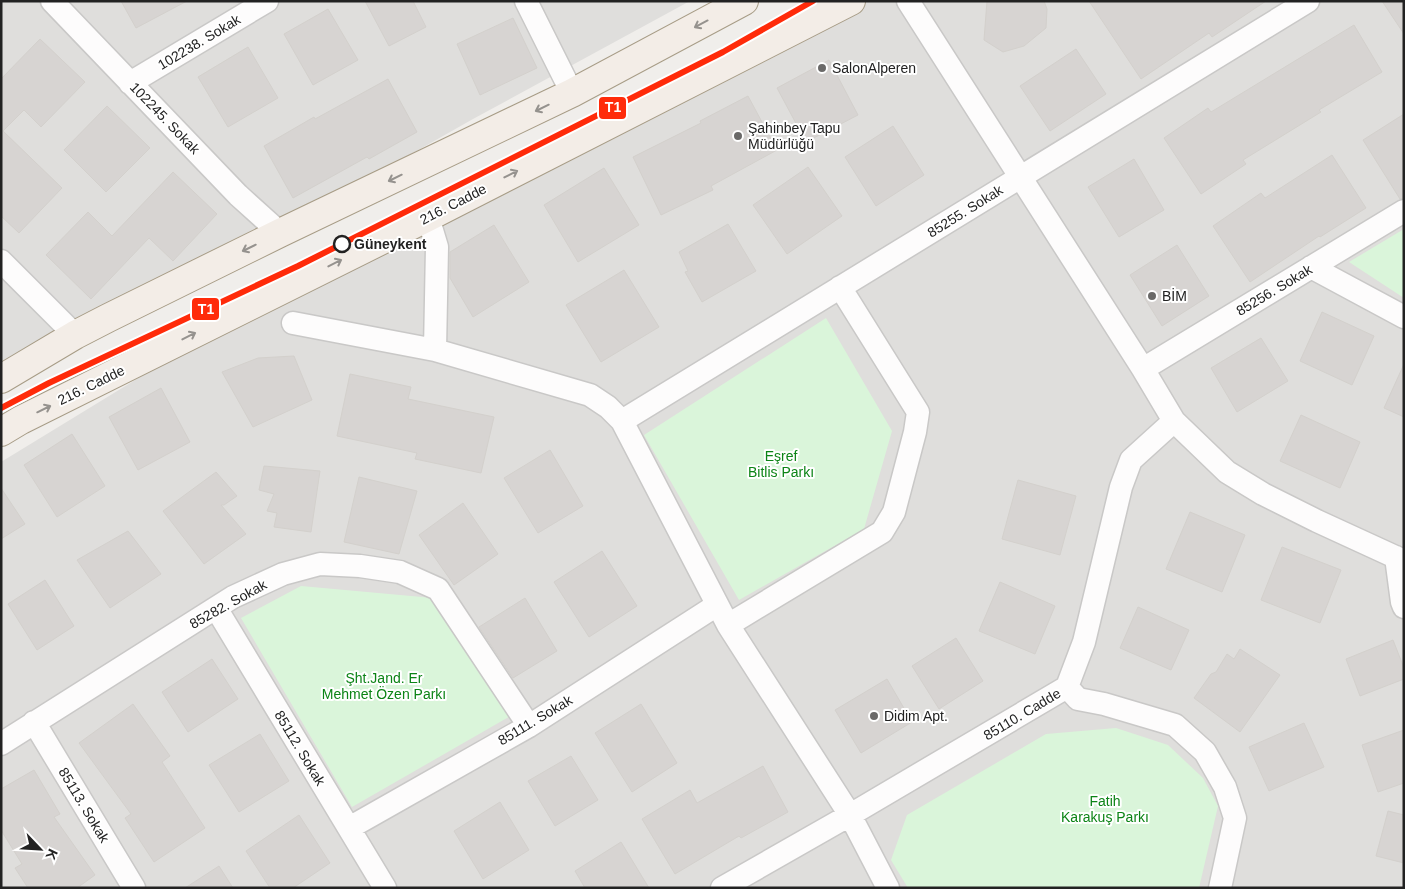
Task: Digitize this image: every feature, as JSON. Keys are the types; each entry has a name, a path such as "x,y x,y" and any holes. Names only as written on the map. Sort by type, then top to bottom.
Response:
{"main road":[{"path":"1,379 75,335 280,233 572,93 744,1"},
{"name":"216. Cadde","path":"1,432 21,420 428,217 851,1"}],"street":[{"name":"102245. Sokak","path":"52,1 238,194 280,233"},
{"name":"102238. Sokak","path":"130,83 267,1"},
{"path":"526,1 572,93"},
{"path":"908,1 1144,369 1174,421 1234,476 1271,497 1400,559 1404,607"},
{"name":"85255. Sokak","path":"622,421 1308,1"},
{"name":"85256. Sokak","path":"1144,369 1404,211"},
{"path":"428,217 437,247 435,350"},
{"path":"1,261 75,335"},
{"path":"1311,267 1404,317"},
{"path":"728,625 882,532 894,512 915,432 918,412 840,287"},
{"path":"293,323 435,350 590,396 608,407 622,421 728,625 850,815 888,888"},
{"name":"85110. Cadde","path":"722,888 1067,687 1084,642 1121,487 1131,460 1174,421"},
{"name":"85282. Sokak","path":"1,744 233,598 283,574 320,564 360,566 400,572 438,590 530,726"},
{"name":"85111. Sokak","path":"349,828 530,726 717,605"},
{"name":"85112. Sokak","path":"216,608 385,888"},
{"path":"1067,687 1078,699 1104,704 1176,725 1205,752 1225,787 1235,818 1220,888"},
{"name":"85113. Sokak","path":"34,722 134,888"}],"shaded area":[{"path":"1,1 690,1 473,119 1,386"},
{"path":"864,1 1404,1 1404,888 1,888 1,462 186,349"}],"green space":[{"path":"1404,229 1404,298 1349,262"},
{"name":"Eşref Bitlis Parkı","path":"826,318 892,431 864,529 739,600 644,435"},
{"name":"Şht.Jand. Er Mehmet Özen Parkı","path":"301,586 433,598 514,714 352,807 241,618"},
{"name":"Fatih Karakuş Parkı","path":"1116,728 1168,745 1203,778 1218,806 1199,888 908,888 891,860 907,815 1046,734"}],"building":[{"path":"121,1 187,1 136,28"},
{"path":"365,1 413,1 426,27 389,46"},
{"path":"987,1 1044,1 1047,9 1046,28 1024,46 1003,52 984,40"},
{"path":"1089,1 1266,1 1212,37 1209,33 1141,79"},
{"path":"1382,1 1404,1 1404,34"},
{"path":"328,9 358,60 313,85 284,34"},
{"path":"513,18 537,68 480,95 457,44"},
{"path":"1354,25 1382,72 1319,110 1321,112 1243,160 1246,164 1201,194 1164,138 1208,108 1211,112"},
{"path":"40,39 85,82 41,127 24,110 3,131 62,188 19,233 1,216 1,79"},
{"path":"248,47 278,98 228,127 198,77"},
{"path":"1076,49 1106,94 1050,131 1020,86"},
{"path":"829,60 858,115 806,142 777,88"},
{"path":"388,79 417,132 293,198 264,146 314,117 315,119"},
{"path":"748,96 777,150 711,186 713,190 661,215 633,157 701,123 700,121"},
{"path":"107,106 150,148 106,192 64,150"},
{"path":"1404,114 1404,198 1400,199 1363,140"},
{"path":"893,126 924,175 876,206 845,157"},
{"path":"1332,155 1366,208 1319,236 1250,282 1213,226 1261,193 1265,198"},
{"path":"1134,159 1164,210 1119,237 1088,187"},
{"path":"808,167 842,216 787,254 753,205"},
{"path":"604,168 639,225 578,262 544,205"},
{"path":"173,172 217,214 173,261 149,238 91,299 46,255 88,212 112,236"},
{"path":"728,224 756,271 702,302 685,272 688,271 679,252"},
{"path":"494,225 529,282 473,317 450,278 450,252"},
{"path":"1177,245 1209,296 1162,326 1130,275"},
{"path":"624,270 659,327 601,362 566,305"},
{"path":"1322,312 1374,336 1352,385 1300,361"},
{"path":"1261,338 1288,381 1237,412 1211,368"},
{"path":"294,356 312,400 253,427 222,372 258,358"},
{"path":"1404,364 1404,417 1384,408"},
{"path":"350,374 411,387 408,399 494,417 481,473 415,459 417,453 337,436"},
{"path":"161,388 190,442 138,470 109,417"},
{"path":"1301,415 1360,442 1340,488 1280,461"},
{"path":"72,434 105,486 57,517 24,465"},
{"path":"550,450 583,506 538,533 504,478"},
{"path":"264,466 320,471 311,532 274,527 277,513 267,511 274,494 259,490"},
{"path":"216,472 237,496 221,505 246,534 204,564 163,511"},
{"path":"359,477 417,491 399,554 344,542"},
{"path":"1018,480 1076,496 1060,555 1002,539"},
{"path":"1,488 25,524 1,539"},
{"path":"463,503 498,554 454,585 419,535"},
{"path":"1190,512 1245,535 1222,592 1166,569"},
{"path":"128,531 161,574 110,608 77,560"},
{"path":"1282,547 1341,570 1320,623 1261,600"},
{"path":"602,551 637,606 589,637 554,582"},
{"path":"45,580 74,626 37,650 8,604"},
{"path":"1000,582 1055,606 1035,654 979,631"},
{"path":"525,598 557,651 513,678 479,627"},
{"path":"1138,607 1189,630 1171,670 1120,648"},
{"path":"956,638 983,681 939,709 912,666"},
{"path":"1393,640 1404,668 1404,679 1360,696 1346,659"},
{"path":"1240,649 1280,675 1240,732 1194,698 1211,674 1216,672 1227,654 1234,659"},
{"path":"212,659 238,699 188,732 162,692"},
{"name":"Didim Apt.","path":"887,679 912,722 861,753 835,710"},
{"path":"133,704 170,756 162,762 205,828 154,862 125,818 131,814 79,743"},
{"path":"641,704 677,763 632,792 595,733"},
{"path":"1304,723 1324,767 1269,791 1249,747"},
{"path":"1404,730 1404,783 1378,792 1362,745"},
{"path":"260,734 289,781 239,812 209,765"},
{"path":"571,756 598,800 555,826 528,781"},
{"path":"763,766 788,812 741,838 739,836 675,874 642,819 690,790 697,803"},
{"path":"34,770 60,814 54,817 95,875 77,888 28,888 15,868 22,864 1,830 1,789"},
{"path":"500,802 529,850 483,879 454,831"},
{"path":"1388,811 1404,815 1404,863 1376,856"},
{"path":"299,815 330,863 293,888 270,888 246,851"},
{"path":"621,842 649,888 585,888 575,871"},
{"path":"219,866 233,888 185,888"}],"transit line":[{"name":"T1","path":"1,408 49,383 298,266 723,52 813,1"}],"place":[{"name":"SalonAlperen","path":"822,68"},
{"name":"Şahinbey Tapu Müdürlüğü","path":"738,136"},
{"name":"Güneykent","path":"342,244"},
{"name":"BİM","path":"1152,296"},
{"name":"Didim Apt.","path":"874,716"}]}
